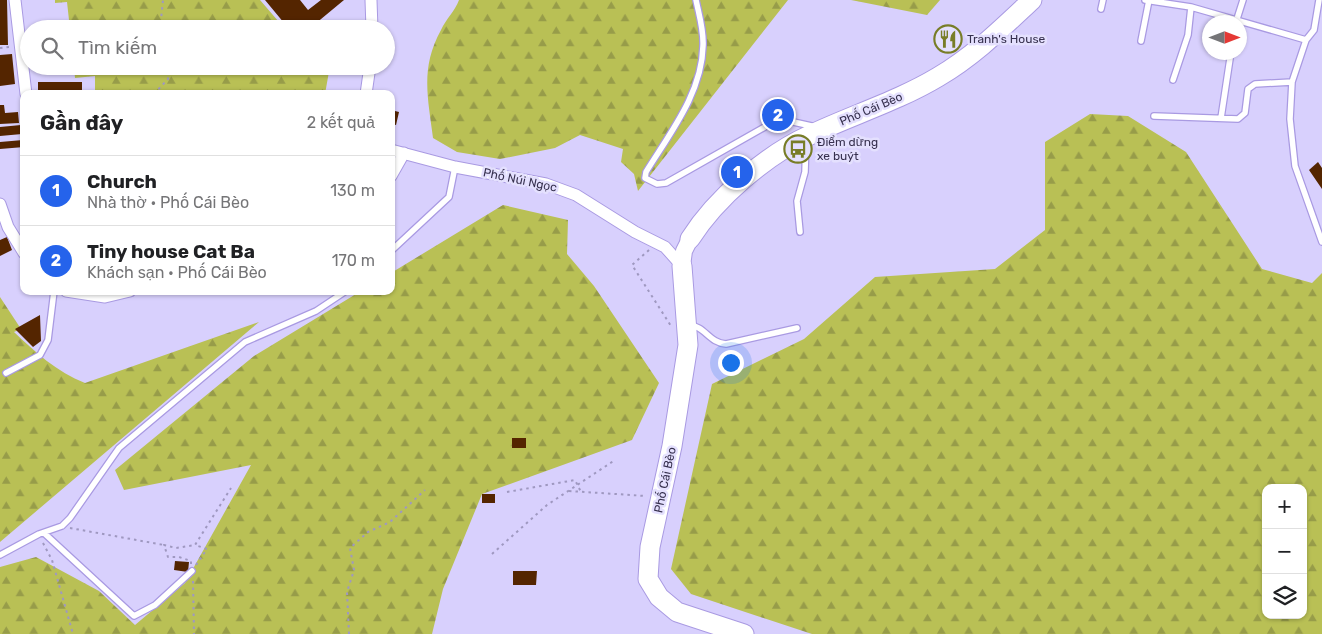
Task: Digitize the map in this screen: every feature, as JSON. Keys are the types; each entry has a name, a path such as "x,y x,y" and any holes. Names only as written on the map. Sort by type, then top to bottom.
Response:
{"main road":[{"name":"Phố Cái Bèo","path":"744,634 676,612 659,597 648,579 650,547 672,446 688,345 680,327 684,251 698,225 733,188 768,161 815,133 895,100 938,77 977,52 1032,0"}],"street":[{"path":"15,0 20,43"},
{"path":"371,0 372,20"},
{"path":"24,75 26,90"},
{"path":"367,90 369,75"},
{"name":"Phố Núi Ngọc","path":"395,151 455,167 546,184 576,195 661,245"},
{"path":"395,169 404,153"},
{"path":"0,204 8,227 20,246"},
{"path":"661,245 690,238"},
{"path":"661,245 682,266"},
{"path":"92,295 105,297 113,295"}],"lane":[{"path":"696,0 704,45 699,82 674,128 646,172 645,178 657,184 666,183 770,124 789,122 815,133 797,201 800,232"},
{"path":"1101,9 1103,0"},
{"path":"1145,0 1194,8 1217,15"},
{"path":"1141,41 1149,0"},
{"path":"1173,80 1198,0"},
{"path":"1238,15 1243,0"},
{"path":"1319,0 1314,30 1306,40 1292,82 1290,119 1295,166 1322,242"},
{"path":"1247,24 1306,40"},
{"path":"1221,118 1230,60"},
{"path":"1154,116 1238,118 1245,113 1248,89 1255,84 1292,82"},
{"path":"395,247 449,197 455,167"},
{"path":"6,373 40,355 48,340 54,295"},
{"path":"0,555 62,526 70,518 119,448 244,342 316,311 340,295"},
{"path":"680,327 699,326 716,342 726,344 797,328"},
{"path":"42,534 134,616 155,605 192,571"}],"path":[{"path":"161,20 163,0"},
{"path":"158,90 168,79 168,75"},
{"path":"661,245 632,265 680,327"},
{"path":"492,554 547,505 569,491 577,483 615,460"},
{"path":"507,492 572,480 577,483 581,492"},
{"path":"192,571 207,549 195,545 231,488"},
{"path":"349,634 347,592 354,570 350,548 368,532 390,522 425,490"},
{"path":"569,491 661,498"},
{"path":"62,526 164,544"},
{"path":"42,534 52,560 73,634"}],"green space":[{"path":"55,0 260,0 277,20 69,20 67,2 55,3"},
{"path":"459,0 788,0 638,191 634,174 621,162 623,149 580,135 555,148 500,159 457,152 433,138 427,83 430,57 445,22"},
{"path":"851,0 940,0 927,15"},
{"path":"75,75 328,75 326,90 95,90 95,76 75,78"},
{"path":"1090,114 1128,116 1186,152 1262,269 1312,283 1322,273 1322,634 812,634 691,594 671,569 712,384 804,339 875,277 995,269 1045,230 1045,142"},
{"path":"503,205 568,220 567,254 594,286 659,383 632,440 482,494 443,589 432,634 0,634 0,567 36,557 99,591 135,625 185,583 251,465 124,490 115,470 254,356 354,295 395,295 395,271"},
{"path":"0,297 21,329 14,332 38,354 56,367 85,383 259,322 0,542"}],"building":[{"path":"0,0 7,0 8,45 0,45"},
{"path":"265,0 300,0 308,10 321,0 344,0 320,20 282,20"},
{"path":"12,54 15,84 0,86 0,55"},
{"path":"38,82 82,82 82,90 38,90"},
{"path":"0,105 4,105 5,113 18,112 19,123 0,124"},
{"path":"395,111 399,112 395,125"},
{"path":"20,125 20,134 0,136 0,127"},
{"path":"20,140 20,147 0,149 0,142"},
{"path":"1318,162 1322,168 1322,189 1309,170"},
{"path":"7,237 12,250 0,256 0,240"},
{"path":"40,315 41,341 33,347 15,329"},
{"path":"512,438 526,438 526,448 512,448"},
{"path":"482,494 495,494 495,503 482,503"},
{"path":"175,561 189,562 188,572 174,570"},
{"path":"513,571 537,571 536,585 513,585"}],"place":[{"name":"Tranh's House","path":"948,39"},
{"name":"Tiny house Cat Ba","path":"778,115"},
{"name":"Điểm dừng xe buýt","path":"798,149"},
{"name":"Church","path":"737,172"}]}
